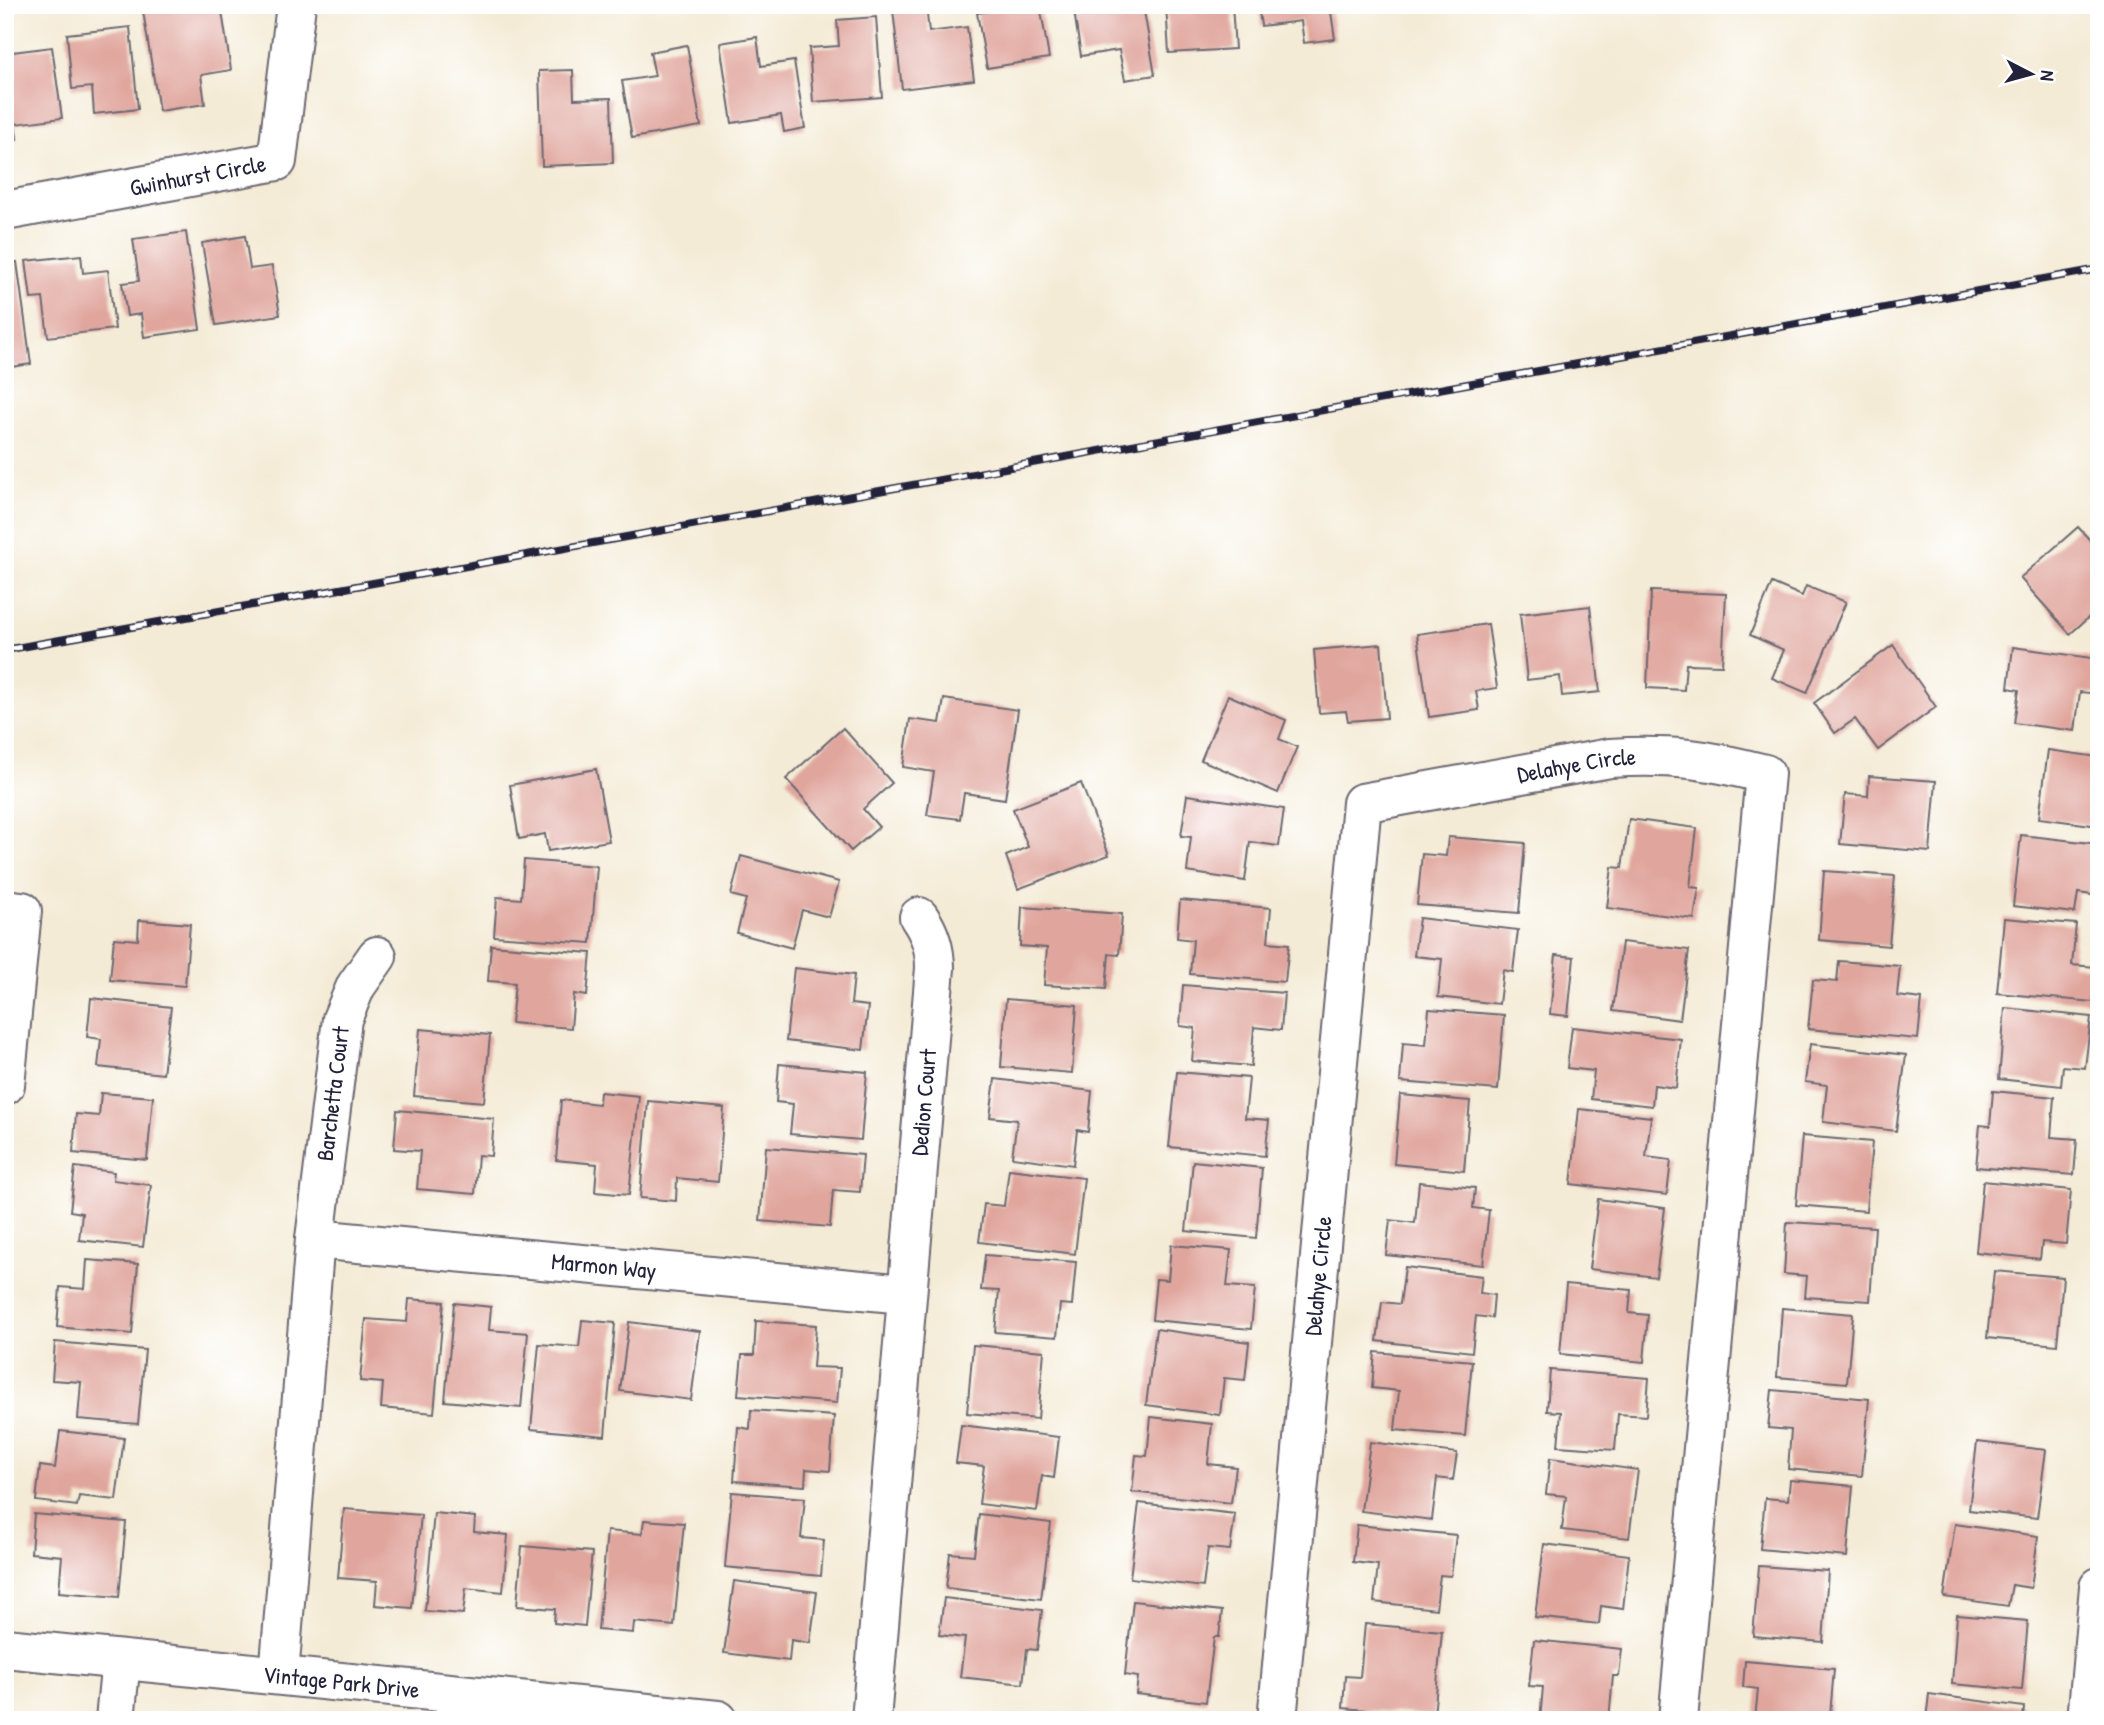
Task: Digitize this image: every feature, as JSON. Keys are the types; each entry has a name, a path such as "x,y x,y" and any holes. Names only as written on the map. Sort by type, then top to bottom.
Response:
{"street":[{"name":"Gwinhurst Circle","path":"5,211 277,161 296,5"},
{"name":"Delahye Circle","path":"1277,1720 1362,803 1610,758 1649,756 1711,760 1765,774 1678,1720"},
{"path":"5,909 22,911 5,1085"},
{"name":"Dedion Court","path":"905,1294 935,968 935,951 919,917"},
{"name":"Barchetta Court","path":"315,1239 342,1019 356,986 377,956"},
{"path":"279,1675 315,1239"},
{"name":"Marmon Way","path":"315,1239 905,1294"},
{"path":"871,1720 905,1294"},
{"path":"2087,1720 2099,1587"},
{"name":"Vintage Park Drive","path":"5,1648 718,1720"},
{"path":"115,1720 121,1660"}],"building":[{"path":"182,5 221,5 231,70 201,75 205,104 159,111 143,11"},
{"path":"1003,5 1040,5 1049,58 987,68 977,13 1003,9"},
{"path":"1073,5 1143,5 1155,75 1125,80 1119,50 1081,56"},
{"path":"1166,5 1232,5 1235,49 1169,53"},
{"path":"1258,5 1330,5 1335,39 1304,43 1301,21 1261,26"},
{"path":"1342,5 1371,5 1371,7 1343,11"},
{"path":"926,6 929,32 967,27 974,80 902,89 893,10"},
{"path":"876,17 882,97 813,102 809,48 839,46 837,20"},
{"path":"130,27 138,109 94,114 92,87 72,89 67,34"},
{"path":"757,37 761,66 794,61 805,128 784,132 781,115 732,123 720,43"},
{"path":"687,45 701,126 632,138 622,81 655,76 650,52"},
{"path":"52,47 62,118 15,124 17,139 5,141 5,53"},
{"path":"573,70 574,99 611,98 613,163 542,166 539,71"},
{"path":"186,232 200,329 144,337 141,314 127,316 122,283 139,281 133,239"},
{"path":"245,236 250,269 272,266 280,315 216,325 202,243"},
{"path":"81,255 83,273 108,270 115,329 48,337 43,298 31,299 26,261"},
{"path":"17,262 31,364 5,368 5,264"},
{"path":"2078,527 2099,550 2099,608 2070,634 2020,578"},
{"path":"1772,583 1802,596 1806,586 1846,602 1807,693 1772,678 1784,650 1750,635"},
{"path":"1651,591 1726,594 1722,665 1686,664 1684,690 1647,688"},
{"path":"1590,606 1600,692 1562,696 1560,676 1527,680 1520,614"},
{"path":"1488,624 1497,688 1476,691 1479,710 1429,717 1417,634"},
{"path":"1381,644 1387,718 1348,721 1346,711 1319,713 1314,650"},
{"path":"1893,645 1936,707 1878,750 1855,719 1835,733 1814,703"},
{"path":"2013,647 2099,659 2099,694 2080,692 2075,731 2014,723 2019,690 2008,688"},
{"path":"1228,695 1286,720 1279,739 1297,747 1278,793 1201,760"},
{"path":"944,699 1018,710 1005,799 964,793 960,819 927,815 934,772 903,767 910,719 940,723"},
{"path":"843,728 892,783 863,809 879,827 851,851 786,779"},
{"path":"2048,750 2099,757 2099,826 2039,818"},
{"path":"596,769 609,841 548,851 545,834 519,839 510,785"},
{"path":"1869,776 1936,781 1930,852 1840,844 1845,794 1868,796"},
{"path":"1081,783 1109,855 1018,889 1006,856 1028,847 1013,809"},
{"path":"1187,795 1284,809 1279,846 1250,842 1245,881 1187,872 1191,837 1181,836"},
{"path":"1629,819 1697,828 1690,887 1699,888 1694,919 1607,908 1612,867 1622,868"},
{"path":"2021,835 2099,844 2099,896 2078,893 2075,913 2013,906"},
{"path":"1448,837 1525,843 1519,913 1417,905 1422,854 1446,856"},
{"path":"741,856 839,882 829,917 802,910 792,948 737,933 746,899 731,895"},
{"path":"524,860 597,866 591,943 494,936 497,897 521,899"},
{"path":"1824,871 1895,876 1889,946 1819,940"},
{"path":"1180,900 1271,908 1268,942 1289,944 1285,982 1190,974 1193,940 1177,938"},
{"path":"1022,907 1122,914 1119,955 1109,954 1106,989 1044,985 1047,948 1020,946"},
{"path":"1419,918 1518,930 1513,972 1503,970 1499,1004 1438,997 1442,959 1414,956"},
{"path":"2004,918 2076,924 2072,965 2096,967 2093,1002 1997,993"},
{"path":"139,920 190,924 185,986 110,980 114,938 138,940"},
{"path":"1622,942 1689,950 1680,1020 1613,1011"},
{"path":"491,945 591,953 587,996 574,994 571,1028 511,1023 515,983 488,981"},
{"path":"1556,955 1574,957 1568,1016 1550,1014"},
{"path":"1839,961 1900,966 1897,996 1922,999 1918,1039 1808,1029 1813,980 1837,982"},
{"path":"794,968 854,975 851,1004 868,1006 863,1050 786,1041"},
{"path":"1183,985 1284,993 1281,1030 1254,1027 1251,1066 1192,1061 1195,1028 1180,1026"},
{"path":"91,998 171,1007 163,1074 98,1067 101,1039 87,1037"},
{"path":"1006,999 1077,1005 1072,1073 1001,1067"},
{"path":"2005,1008 2091,1017 2085,1068 2063,1066 2061,1086 1999,1079"},
{"path":"1429,1009 1504,1015 1498,1090 1400,1082 1403,1043 1426,1045"},
{"path":"1572,1027 1681,1039 1676,1088 1654,1085 1652,1106 1591,1099 1594,1071 1567,1068"},
{"path":"420,1029 490,1035 484,1102 414,1096"},
{"path":"1810,1044 1906,1055 1896,1131 1823,1122 1827,1085 1805,1082"},
{"path":"779,1064 867,1072 861,1140 790,1134 793,1104 776,1102"},
{"path":"1177,1072 1249,1078 1245,1118 1269,1120 1265,1156 1169,1147"},
{"path":"995,1079 1092,1091 1088,1132 1077,1130 1073,1165 1012,1157 1017,1120 990,1117"},
{"path":"1993,1091 2054,1097 2051,1137 2077,1139 2074,1175 1976,1167 1980,1125 1990,1126"},
{"path":"600,1092 639,1096 629,1195 595,1192 597,1164 556,1160 561,1100 599,1104"},
{"path":"101,1093 153,1097 147,1160 73,1153 76,1114 99,1116"},
{"path":"1400,1095 1470,1101 1464,1171 1394,1164"},
{"path":"648,1101 724,1108 718,1182 677,1178 676,1201 640,1198"},
{"path":"1579,1109 1651,1117 1646,1157 1671,1160 1667,1195 1571,1184"},
{"path":"397,1110 494,1119 491,1156 478,1155 475,1194 417,1189 420,1151 394,1149"},
{"path":"1802,1136 1872,1142 1866,1211 1796,1205"},
{"path":"766,1147 863,1155 860,1192 833,1190 830,1227 760,1221"},
{"path":"1193,1161 1262,1168 1256,1238 1186,1231"},
{"path":"75,1167 114,1172 113,1180 151,1185 143,1247 79,1240 82,1213 70,1211"},
{"path":"1009,1169 1084,1178 1075,1254 979,1242 984,1204 1004,1206"},
{"path":"1983,1181 2071,1190 2066,1244 2042,1242 2040,1259 1976,1252"},
{"path":"1419,1182 1475,1188 1473,1208 1489,1210 1483,1265 1386,1255 1390,1220 1415,1223"},
{"path":"1598,1199 1665,1208 1656,1277 1589,1269"},
{"path":"1787,1222 1875,1227 1870,1301 1805,1297 1807,1276 1784,1274"},
{"path":"1171,1245 1231,1250 1227,1286 1255,1288 1251,1329 1152,1320 1156,1279 1168,1280"},
{"path":"985,1255 1076,1262 1072,1305 1060,1304 1057,1337 995,1332 999,1291 981,1290"},
{"path":"87,1260 138,1264 132,1334 57,1327 60,1287 85,1289"},
{"path":"1405,1267 1482,1276 1480,1293 1494,1295 1492,1318 1476,1316 1472,1352 1377,1341 1382,1302 1400,1304"},
{"path":"1994,1271 2063,1277 2057,1345 1987,1338"},
{"path":"1566,1284 1631,1290 1629,1313 1648,1315 1644,1362 1560,1354"},
{"path":"409,1299 444,1302 434,1413 381,1408 383,1383 360,1381 366,1319 407,1322"},
{"path":"454,1303 491,1307 489,1330 528,1333 521,1408 445,1401"},
{"path":"1782,1308 1853,1314 1847,1383 1777,1377"},
{"path":"582,1320 615,1323 605,1436 531,1429 539,1344 579,1347"},
{"path":"756,1321 816,1325 813,1367 840,1368 837,1403 738,1395 742,1355 754,1355"},
{"path":"629,1322 700,1331 691,1400 620,1391"},
{"path":"1156,1329 1249,1342 1245,1380 1224,1378 1220,1415 1146,1405"},
{"path":"55,1342 145,1350 138,1424 78,1419 81,1382 52,1380"},
{"path":"973,1345 1044,1351 1038,1419 967,1413"},
{"path":"1375,1352 1472,1361 1465,1436 1395,1430 1399,1391 1372,1388"},
{"path":"1550,1370 1649,1378 1646,1416 1618,1414 1615,1450 1558,1446 1561,1412 1547,1411"},
{"path":"1772,1390 1869,1399 1862,1476 1788,1469 1791,1430 1768,1428"},
{"path":"751,1410 834,1416 830,1471 806,1469 805,1486 734,1481 738,1427 750,1429"},
{"path":"1151,1417 1212,1424 1208,1464 1236,1467 1231,1503 1132,1492 1136,1455 1147,1456"},
{"path":"961,1425 1059,1437 1054,1478 1042,1476 1037,1511 979,1504 984,1466 956,1463"},
{"path":"60,1431 124,1438 116,1500 79,1496 77,1506 36,1501 40,1466 55,1468"},
{"path":"1370,1442 1457,1453 1453,1480 1437,1478 1432,1520 1361,1511"},
{"path":"1977,1442 2046,1450 2037,1518 1969,1510"},
{"path":"1550,1458 1638,1470 1629,1538 1562,1530 1566,1496 1546,1494"},
{"path":"1790,1480 1853,1486 1847,1557 1760,1549 1765,1498 1788,1500"},
{"path":"732,1492 805,1498 801,1538 824,1540 821,1576 725,1567"},
{"path":"1139,1503 1235,1514 1230,1550 1208,1548 1203,1587 1130,1578"},
{"path":"344,1509 421,1515 412,1608 375,1605 377,1581 338,1578"},
{"path":"434,1513 475,1517 474,1532 508,1535 503,1592 466,1588 463,1614 425,1611"},
{"path":"34,1514 126,1522 119,1597 59,1592 62,1556 31,1553"},
{"path":"979,1514 1051,1523 1041,1599 946,1588 950,1553 974,1555"},
{"path":"644,1520 684,1523 674,1626 634,1622 633,1633 598,1630 607,1531 642,1534"},
{"path":"1955,1524 2038,1536 2031,1588 2012,1585 2008,1606 1944,1597"},
{"path":"1357,1525 1456,1535 1451,1576 1440,1575 1436,1609 1374,1602 1378,1565 1353,1562"},
{"path":"1544,1544 1629,1555 1623,1609 1601,1606 1599,1624 1535,1617"},
{"path":"522,1546 592,1552 585,1626 554,1623 555,1609 517,1606"},
{"path":"1759,1566 1828,1571 1823,1642 1753,1636"},
{"path":"734,1581 817,1592 810,1643 791,1640 789,1661 724,1653"},
{"path":"944,1598 1042,1610 1037,1650 1027,1649 1023,1684 960,1677 965,1638 939,1635"},
{"path":"1133,1601 1222,1611 1219,1637 1214,1637 1206,1702 1136,1694 1138,1677 1125,1675"},
{"path":"1957,1615 2028,1621 2022,1690 1952,1684"},
{"path":"1365,1624 1442,1631 1434,1716 1343,1708 1345,1676 1360,1677"},
{"path":"1534,1640 1622,1649 1619,1676 1613,1676 1609,1720 1540,1720 1543,1687 1529,1686"},
{"path":"1745,1661 1834,1669 1830,1715 1818,1715 1818,1720 1755,1720 1758,1689 1743,1687"},
{"path":"1929,1694 2024,1707 2023,1720 1926,1720"}],"railway":[{"path":"5,650 2099,269"}]}
